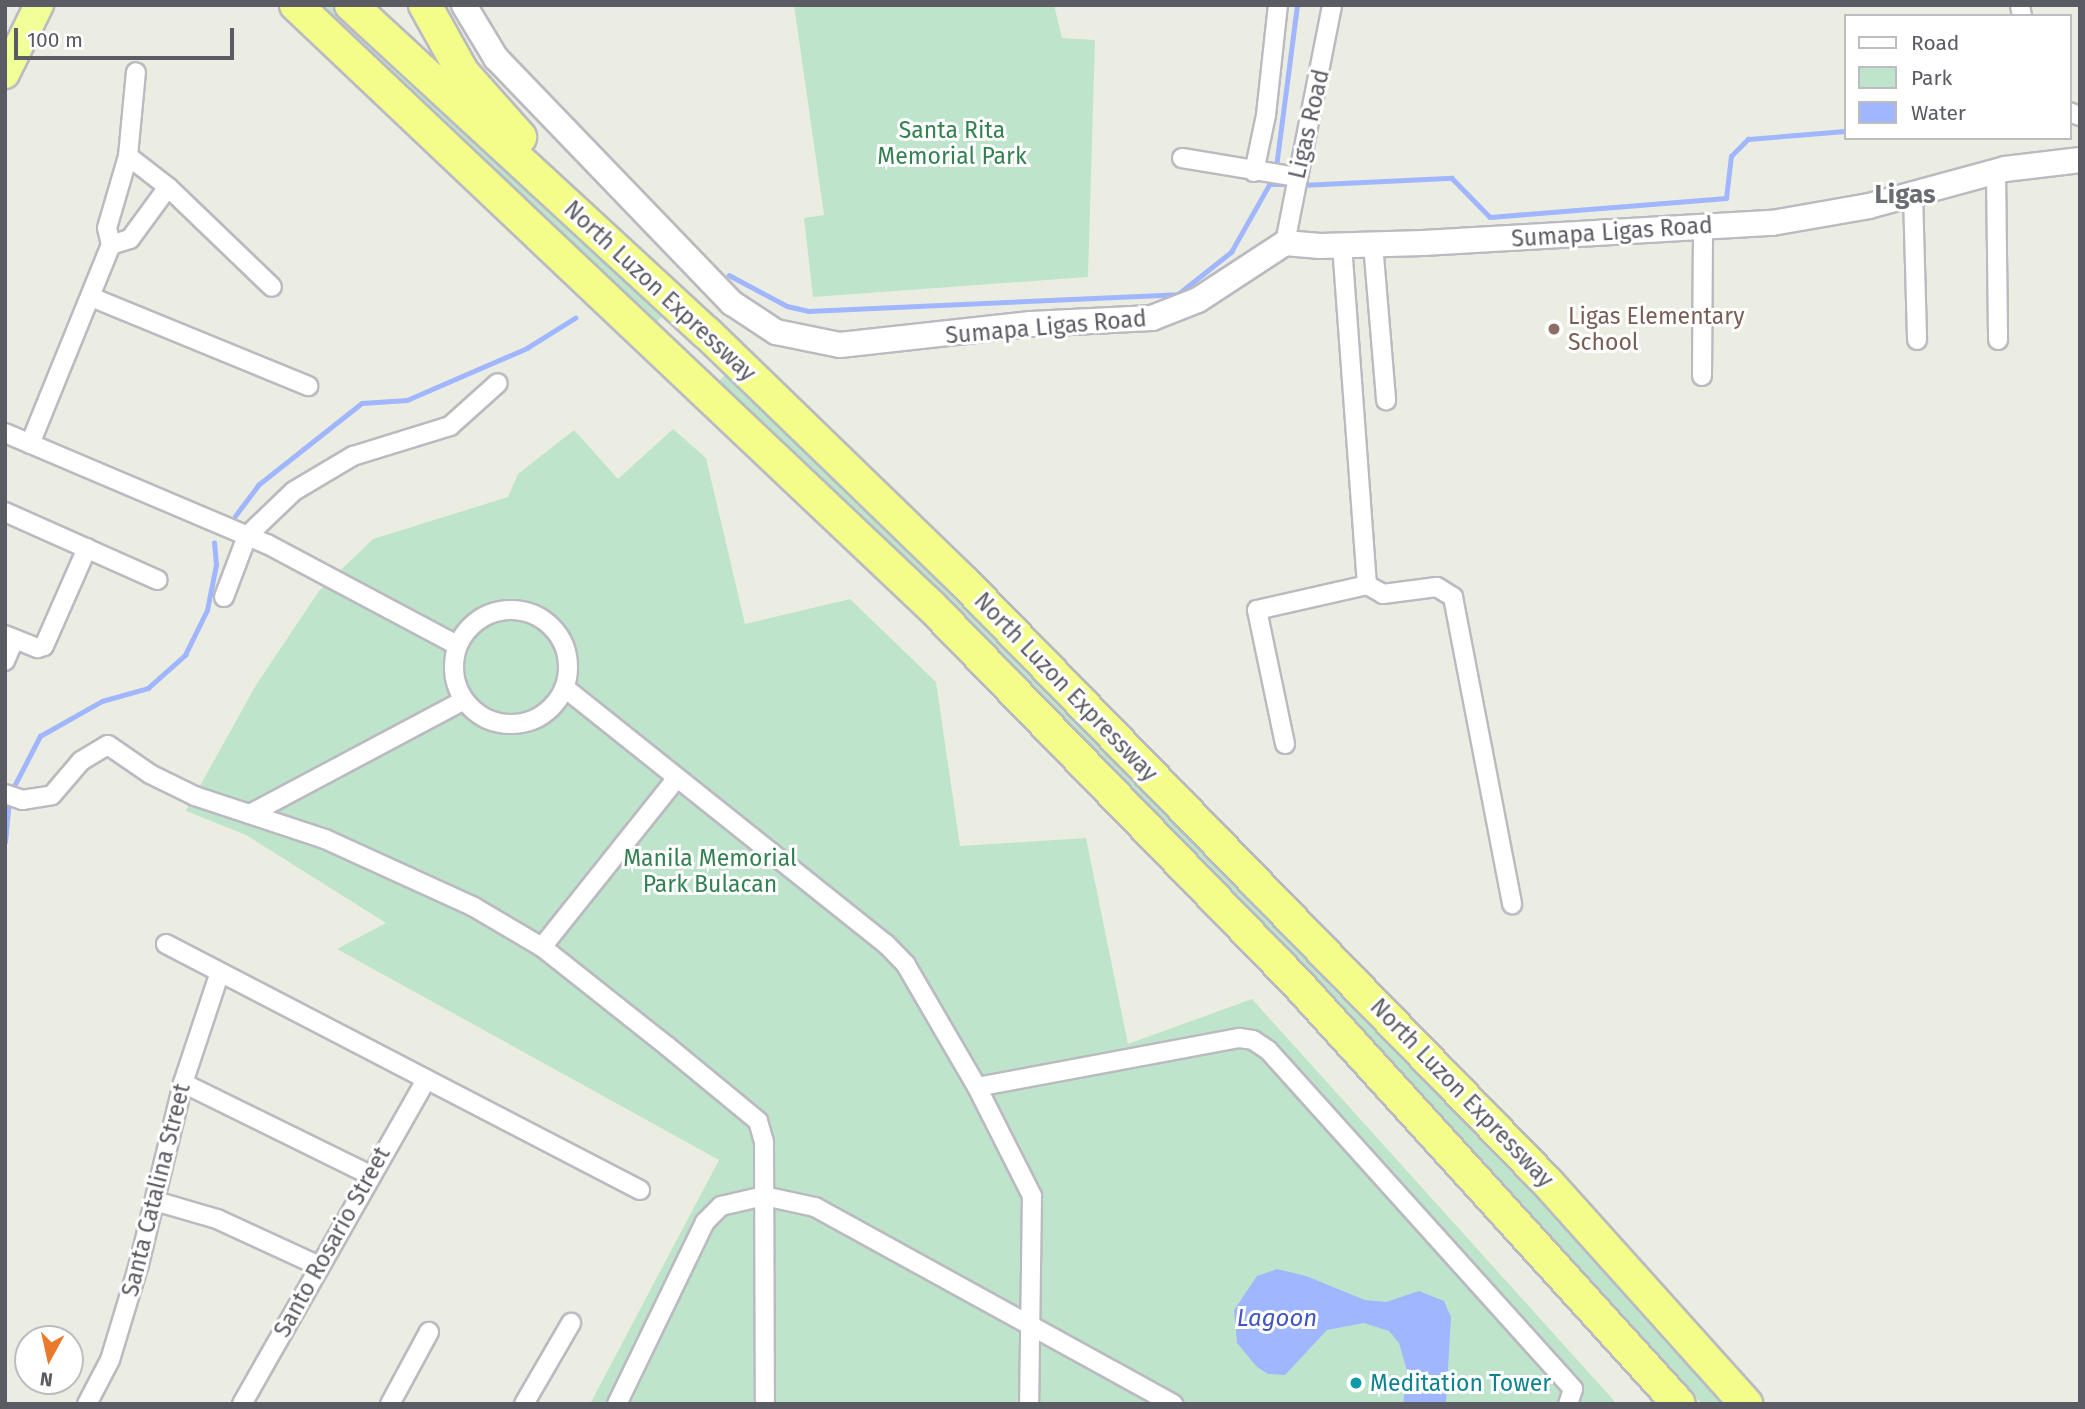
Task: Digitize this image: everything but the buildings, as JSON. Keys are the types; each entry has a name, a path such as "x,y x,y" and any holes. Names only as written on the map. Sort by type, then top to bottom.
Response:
{"highway":[{"path":"5,74 39,5"},
{"name":"North Luzon Expressway","path":"296,5 932,607 1297,983 1679,1404"},
{"name":"North Luzon Expressway","path":"351,5 707,333 963,581 1548,1183 1745,1404"},
{"path":"425,5 463,73 543,162 558,196"}],"main road":[{"name":"Sumapa Ligas Road","path":"464,5 496,58 732,303 776,331 803,341 840,345 892,342 1031,324 1152,318 1198,300 1285,243 1342,246 1772,223 1913,194 1996,171 2080,160"}],"street":[{"path":"1260,172 1278,5"},
{"name":"Ligas Road","path":"1285,243 1292,177 1332,5"},
{"path":"30,444 111,244 107,228 128,156 136,72"},
{"path":"128,156 168,187 272,287"},
{"path":"1182,158 1292,177"},
{"path":"1996,171 1998,340"},
{"path":"111,244 130,239 168,187"},
{"path":"1913,194 1917,340"},
{"path":"1702,376 1703,225"},
{"path":"1373,244 1386,400"},
{"path":"1342,246 1367,584"},
{"path":"91,297 307,386"},
{"path":"224,597 247,536 294,491 353,456 450,426 498,383"},
{"path":"5,433 328,573 457,645"},
{"path":"5,512 158,580"},
{"path":"5,662 10,638 37,648 44,646 87,548"},
{"path":"1284,744 1256,610 1367,584 1383,594 1437,587 1453,597 1512,904"},
{"path":"520,609 539,616 565,644 569,659 565,688 543,715 527,722 492,721 464,700 456,683 457,645 467,629 491,613 520,609"},
{"path":"565,688 896,954 977,1087 1032,1196 1029,1404"},
{"path":"250,814 464,700"},
{"path":"14,797 51,796 81,761 108,745 150,774 195,796 406,873 542,947 758,1121 764,1142 765,1404"},
{"path":"542,947 677,778"},
{"path":"166,944 219,975 425,1082 640,1190"},
{"name":"Santa Catalina Street","path":"87,1404 110,1360 155,1201 183,1083 219,975"},
{"path":"977,1087 1239,1038 1254,1040 1268,1049 1573,1389 1568,1404"},
{"name":"Santo Rosario Street","path":"242,1404 368,1174 425,1082"},
{"path":"183,1083 368,1174"},
{"path":"617,1404 705,1222 720,1206 764,1196 815,1207 1174,1404"},
{"path":"155,1201 217,1219 317,1265"},
{"path":"524,1404 571,1323"},
{"path":"390,1404 429,1332"}],"green space":[{"path":"308,5 331,5 665,314 652,326"},
{"name":"Santa Rita Memorial Park","path":"794,5 1054,5 1062,38 1095,40 1088,277 813,297 804,218 824,215"},
{"path":"726,374 1036,667 1246,877 1731,1404 1702,1404 1519,1206 716,384"},
{"name":"Manila Memorial Park Bulacan","path":"673,429 706,458 745,624 850,599 936,682 960,846 1086,838 1128,1044 1252,999 1617,1404 590,1404 719,1160 337,949 386,923 246,835 186,811 256,685 319,591 373,539 508,497 518,474 574,430 618,479"}],"water":[{"name":"Lagoon","path":"1277,1269 1306,1276 1365,1300 1386,1302 1419,1291 1444,1301 1451,1317 1446,1404 1403,1404 1407,1371 1399,1343 1389,1331 1364,1323 1327,1330 1285,1375 1268,1374 1257,1367 1237,1343 1234,1310 1257,1276"}],"waterway":[{"path":"1276,167 1297,5"},
{"path":"1301,185 1452,178 1490,217 1726,198 1731,156 1748,139 1843,131"},
{"path":"729,275 787,306 808,311 1178,294 1231,252 1274,176"},
{"path":"1272,185 1293,185"},
{"path":"235,516 258,485 362,403 407,400 527,348 575,318"},
{"path":"11,792 40,736 102,701 148,688 185,655 207,610 216,565 214,543"},
{"path":"5,842 9,800"}],"place":[{"name":"Ligas Elementary School","path":"1554,329"},
{"name":"Meditation Tower","path":"1356,1383"}],"district":[{"name":"Ligas","path":"1905,195"}]}
